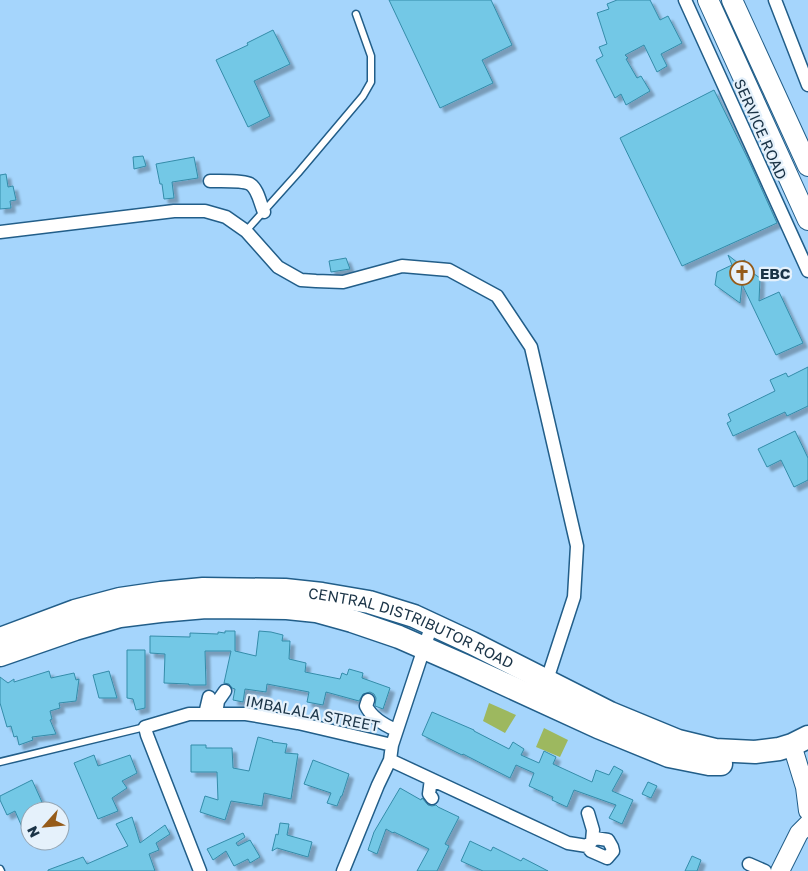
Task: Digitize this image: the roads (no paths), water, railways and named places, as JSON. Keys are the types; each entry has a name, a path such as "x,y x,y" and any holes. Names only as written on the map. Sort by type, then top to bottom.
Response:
{"highway":[{"name":"CENTRAL DISTRIBUTOR ROAD","path":"0,639 75,611 120,599 161,593 203,590 285,590 369,602 414,616 432,624 542,690"},
{"name":"CENTRAL DISTRIBUTOR ROAD","path":"0,655 75,628 120,616 206,607 287,608 316,611 399,637 423,648 610,713 678,741 715,750 755,752 801,749"}],"main road":[{"path":"708,0 808,220"},
{"path":"732,0 808,166"},
{"path":"801,749 808,810"},
{"path":"780,871 799,833 808,824"}],"street":[{"name":"SERVICE ROAD","path":"685,0 808,271"},
{"path":"775,0 808,85"},
{"path":"210,181 244,182 250,184 257,192 264,212"},
{"path":"0,232 174,211 205,211 226,217 246,231 278,267 301,280 343,282 402,266 449,270 497,296 531,346 577,546 574,597 542,690"},
{"path":"343,871 390,760 396,730 432,624"},
{"path":"211,714 225,691"},
{"path":"209,697 211,714"},
{"path":"368,700 366,706 374,716 383,724 396,730"},
{"name":"IMBALALA STREET","path":"145,727 189,714 246,714 298,723 392,745"},
{"path":"145,727 200,871"},
{"path":"390,760 568,843 590,844 593,830 588,813"},
{"path":"431,779 429,794 432,798"},
{"path":"749,864 765,871"}],"lane":[{"path":"246,231 364,96 371,82 370,56 356,14"},
{"path":"0,762 145,727"}],"place":[{"name":"EBC","path":"742,273"}]}
